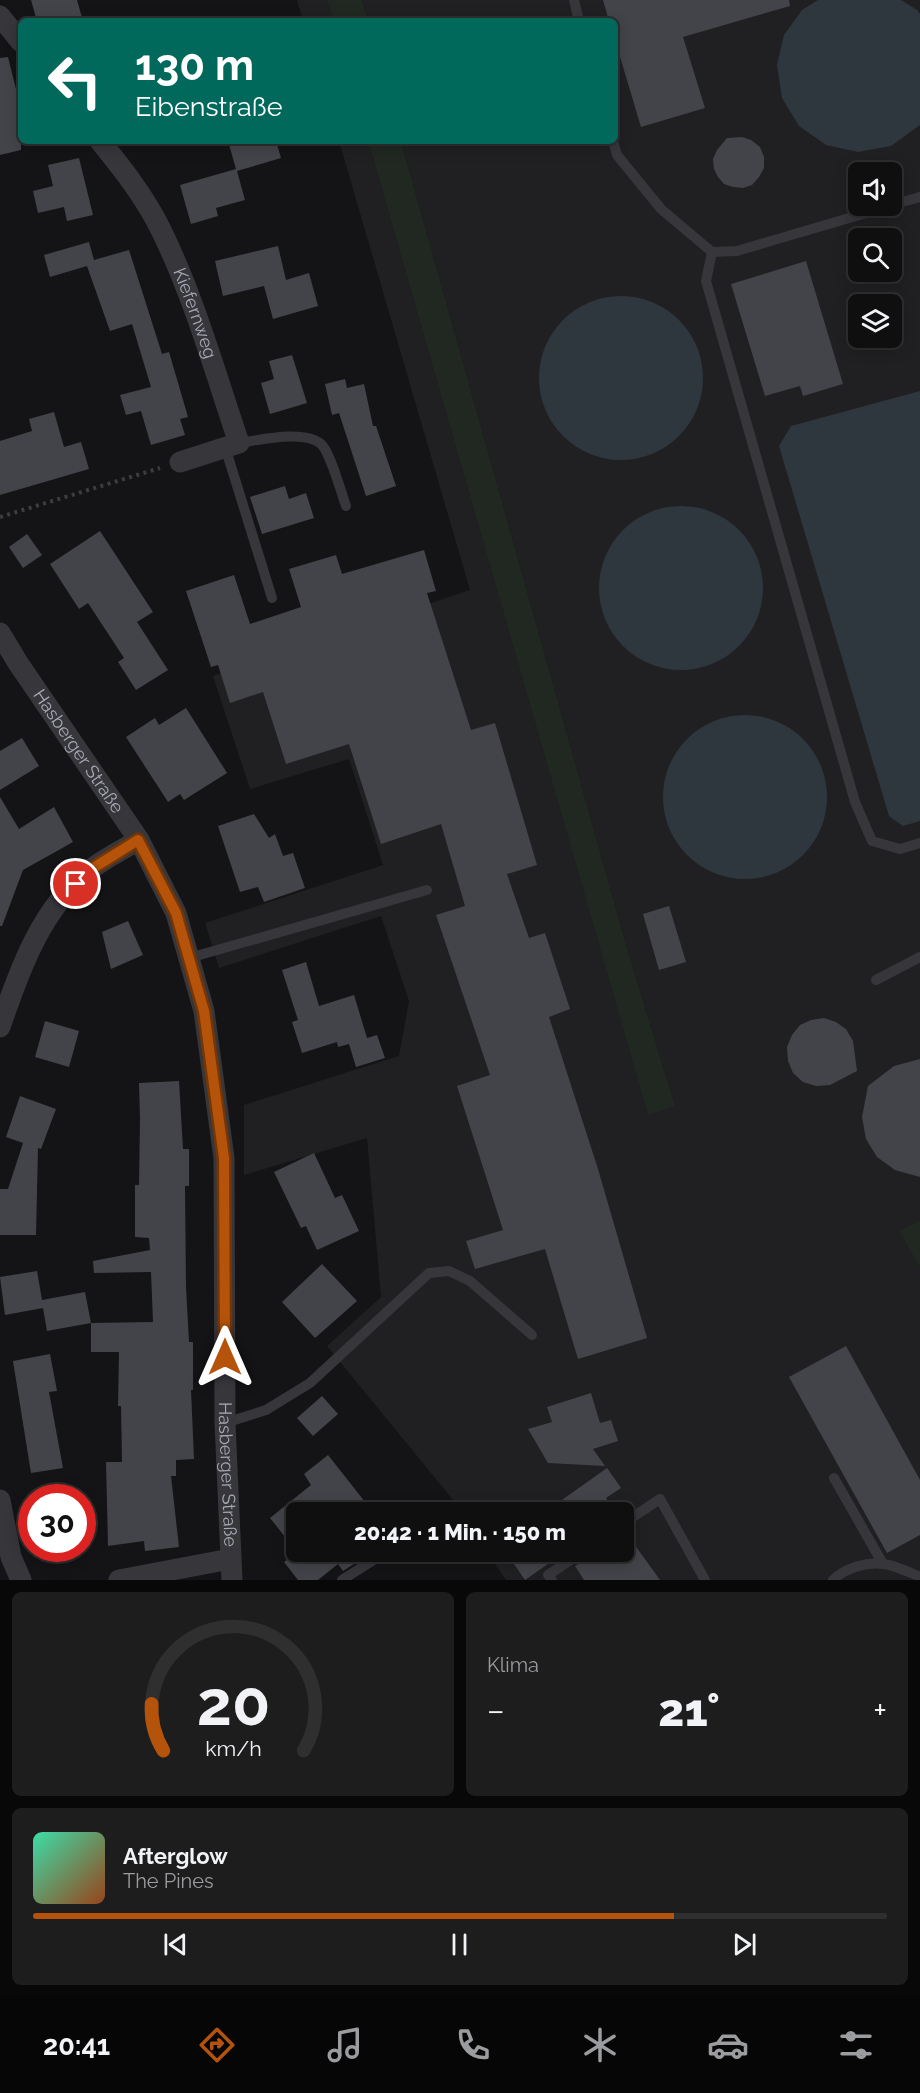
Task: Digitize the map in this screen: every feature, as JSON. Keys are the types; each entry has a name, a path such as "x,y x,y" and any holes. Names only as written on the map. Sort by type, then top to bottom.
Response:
{"street":[{"path":"0,16 18,38"},
{"name":"Kiefernweg","path":"102,144 135,186 159,226 179,268 232,445"},
{"path":"180,462 232,445"},
{"name":"Hasberger Straße","path":"0,633 138,840 176,913 204,1011 224,1158 225,1423 231,1570"},
{"path":"0,1027 32,944 62,899 90,870 138,840"},
{"path":"0,1500 11,1557 21,1580"},
{"path":"119,1580 231,1570"}],"lane":[{"path":"574,0 578,18"},
{"path":"614,144 617,155 661,209 712,252 736,251 854,216"},
{"path":"902,202 920,197"},
{"path":"712,252 706,281 855,802 872,841 900,849 920,843"},
{"path":"272,598 232,445 297,436 313,439 322,445 329,458 346,506"},
{"path":"189,958 427,890"},
{"path":"876,980 920,957"},
{"path":"225,1423 266,1410 310,1383 429,1273 449,1271 470,1281 531,1335"},
{"path":"834,1478 883,1564"},
{"path":"634,1516 660,1499 705,1580"},
{"path":"342,1580 370,1562"},
{"path":"552,1580 548,1575 568,1562"},
{"path":"833,1580 841,1572 856,1567 883,1564 920,1577"}],"path":[{"path":"0,517 180,462"}],"shaded area":[{"path":"297,0 327,0 333,18 302,18"},
{"path":"327,0 362,0 367,18 333,18"},
{"path":"362,0 920,0 920,1220 899,1231 920,1268 920,1580 506,1580 494,1562 634,1562 634,1502 455,1502 327,1346 381,1297 367,1138 244,1175 244,1105 399,1056 409,1001 381,916 219,968 205,923 383,865 349,759 250,789 213,676 470,590 340,144 369,144 648,1114 675,1106 625,941 402,144 618,144 618,18 367,18"},
{"path":"818,0 901,0 920,14 920,125 891,146 858,152 826,145 799,126 782,98 777,65 784,35 802,10"},
{"path":"369,144 402,144 625,941 675,1106 648,1115"},
{"path":"621,296 652,302 679,320 697,347 703,378 697,409 679,436 652,454 621,460 590,454 563,436 545,409 539,378 545,347 563,320 590,302"},
{"path":"920,391 920,821 903,826 889,816 779,446 791,426"},
{"path":"681,506 712,512 739,530 757,557 763,588 757,619 739,646 712,664 681,670 650,664 623,646 605,619 599,588 605,557 623,530 650,512"},
{"path":"745,715 776,721 803,739 821,766 827,797 821,828 803,855 776,873 745,879 714,873 687,855 669,828 663,797 669,766 687,739 714,721"},
{"path":"920,1220 920,1268 899,1231"}],"building":[{"path":"31,0 77,0 82,18 36,18"},
{"path":"603,0 789,0 790,6 683,37 705,108 641,127 618,50 618,18 608,18"},
{"path":"8,57 18,97 18,144 21,144 21,150 0,155 0,58"},
{"path":"742,137 760,147 764,157 764,168 759,177 752,185 743,188 724,184 714,169 713,159 727,138"},
{"path":"229,144 277,144 281,158 237,171 245,200 216,208 218,216 191,224 180,185 236,169"},
{"path":"79,158 93,215 67,221 64,207 38,213 33,191 53,186 48,165"},
{"path":"89,242 94,260 129,250 162,354 169,352 188,417 180,419 185,435 151,445 141,411 126,415 120,395 151,387 132,324 110,331 87,266 50,277 44,255"},
{"path":"278,246 286,280 309,273 318,306 273,319 264,286 223,296 215,261"},
{"path":"806,261 843,384 803,396 800,386 765,396 731,284"},
{"path":"292,355 307,403 270,414 261,383 274,379 269,361"},
{"path":"345,379 347,388 364,384 373,426 376,426 396,486 366,496 339,413 332,415 325,384"},
{"path":"54,412 64,447 81,442 89,469 0,495 0,441 32,431 29,419"},
{"path":"285,486 289,499 306,493 314,518 262,534 250,497"},
{"path":"100,531 153,612 137,622 168,670 136,690 118,662 124,658 88,603 79,609 50,564"},
{"path":"27,534 42,555 23,568 9,547"},
{"path":"424,550 436,591 427,593 471,730 495,723 537,865 507,874 529,938 545,933 570,1009 549,1017 598,1169 647,1338 578,1359 545,1249 475,1269 466,1241 503,1230 457,1086 490,1075 436,915 465,906 441,824 381,844 349,744 286,764 263,692 230,703 218,665 211,667 186,591 234,575 250,624 301,607 289,569 336,555 342,574"},
{"path":"186,708 227,773 184,800 180,794 168,802 126,737 155,718 159,725"},
{"path":"22,738 39,766 0,790 0,751"},
{"path":"0,797 19,829 54,807 73,842 23,870 2,926 0,926"},
{"path":"254,814 269,838 275,834 283,856 293,853 305,888 264,902 258,887 240,892 218,826"},
{"path":"669,906 686,962 659,970 643,914"},
{"path":"128,921 143,955 111,969 102,932"},
{"path":"306,962 319,1006 354,995 367,1038 377,1035 385,1058 356,1067 349,1044 338,1047 337,1042 302,1053 292,1022 298,1020 282,970"},
{"path":"824,1018 846,1029 853,1041 857,1071 830,1085 816,1086 803,1082 793,1073 788,1061 787,1047 792,1035 800,1025"},
{"path":"45,1021 79,1031 69,1067 35,1057"},
{"path":"920,1059 920,1177 895,1170 877,1157 866,1139 862,1117 868,1086 894,1066"},
{"path":"179,1081 183,1149 189,1149 189,1186 185,1186 186,1287 189,1342 193,1342 193,1390 191,1390 194,1459 176,1460 176,1476 171,1476 179,1547 145,1551 144,1541 108,1546 106,1462 122,1462 121,1406 118,1406 119,1352 91,1352 91,1323 153,1322 151,1272 94,1273 93,1261 150,1250 149,1238 135,1237 135,1185 139,1185 139,1083"},
{"path":"20,1096 56,1109 41,1149 38,1148 36,1235 0,1235 0,1189 8,1189 23,1143 6,1137"},
{"path":"314,1153 335,1198 342,1195 359,1231 317,1250 306,1226 301,1228 274,1172"},
{"path":"322,1264 357,1301 315,1338 282,1302"},
{"path":"37,1271 42,1300 85,1292 91,1323 47,1331 43,1308 5,1315 0,1277"},
{"path":"846,1346 920,1480 920,1535 887,1553 789,1377"},
{"path":"50,1354 57,1391 49,1392 63,1468 31,1473 13,1361"},
{"path":"591,1393 600,1423 611,1420 618,1441 593,1449 605,1466 548,1463 528,1429 552,1422 547,1407"},
{"path":"322,1396 338,1414 313,1436 297,1418"},
{"path":"328,1455 365,1502 290,1502 311,1485 304,1474"},
{"path":"607,1468 621,1488 606,1498 609,1502 559,1502"},
{"path":"286,1505 286,1538 270,1518"},
{"path":"634,1544 660,1580 584,1580 575,1566 581,1562 634,1562"},
{"path":"284,1562 357,1562 343,1571 338,1564 318,1580 298,1580"},
{"path":"513,1562 551,1562 525,1580"}],"route":[{"path":"76,884 90,870 138,840 176,913 204,1011 224,1158 225,1357"}]}
